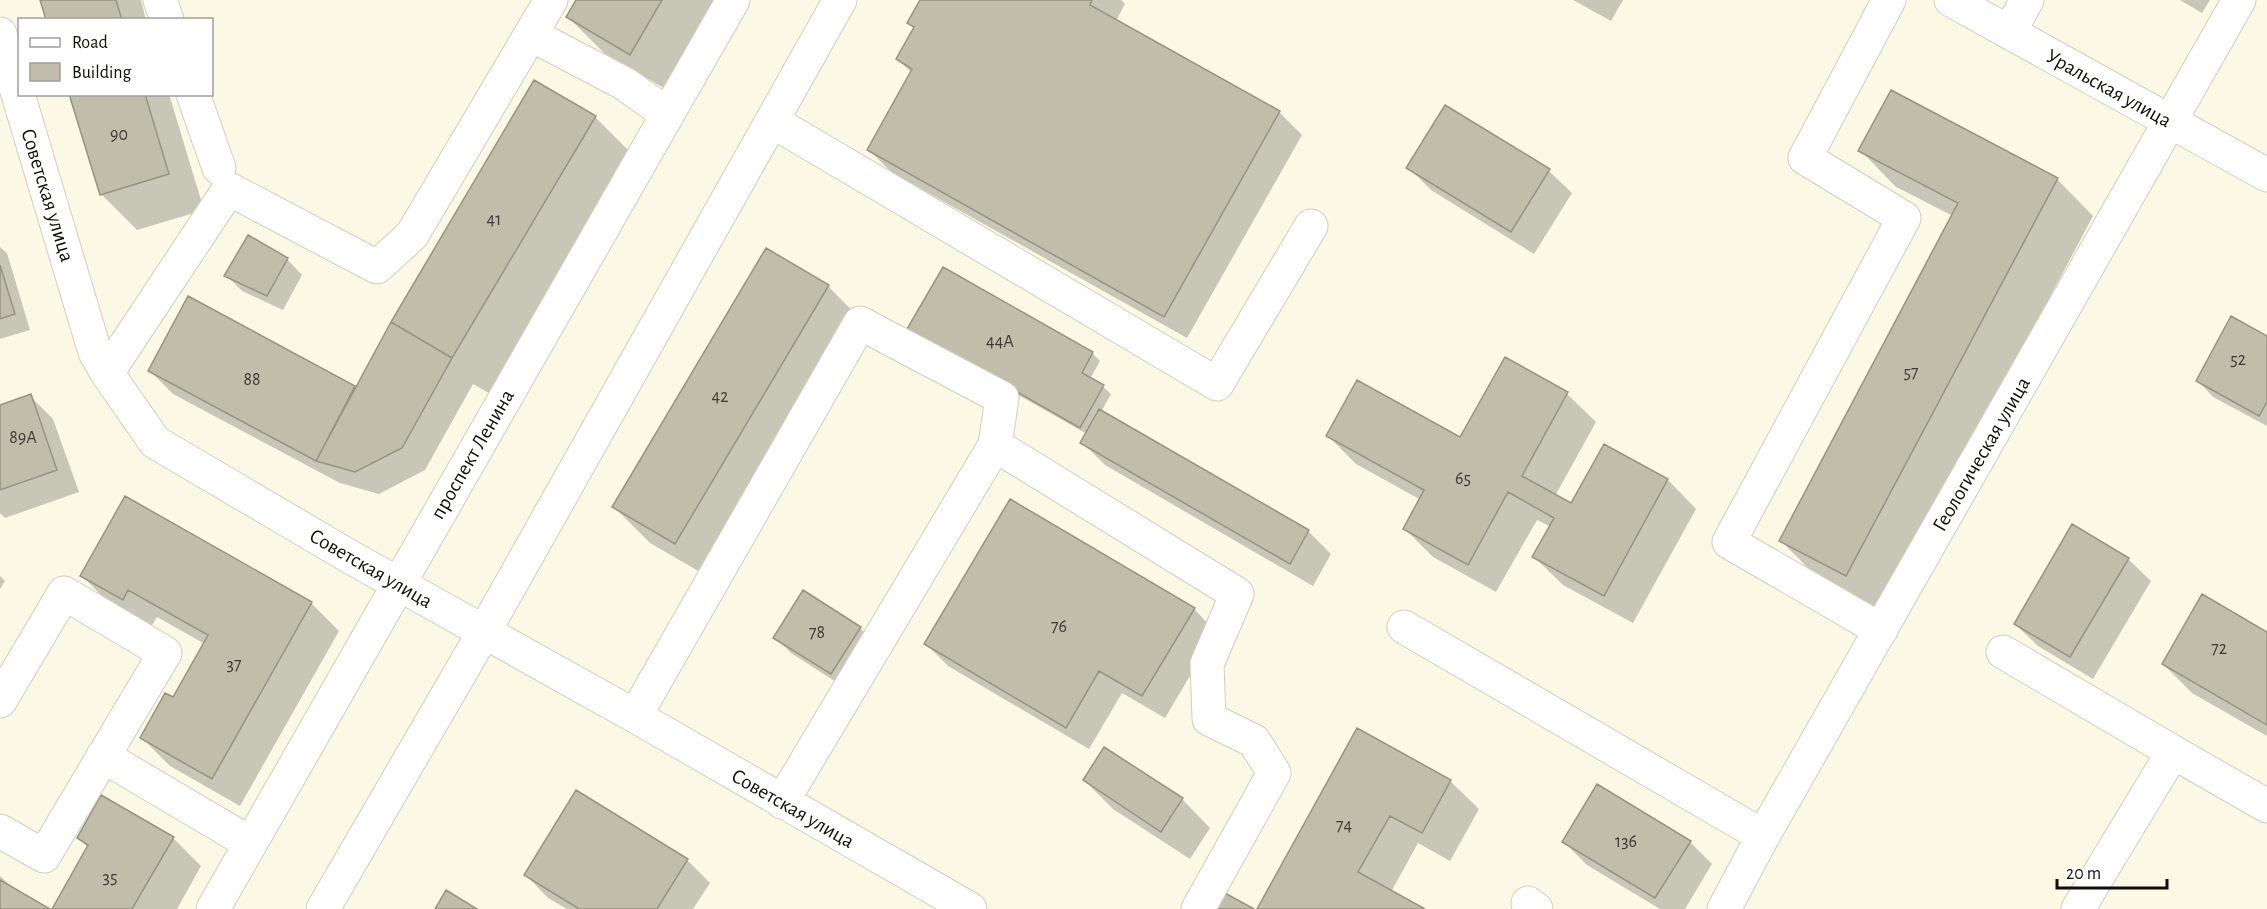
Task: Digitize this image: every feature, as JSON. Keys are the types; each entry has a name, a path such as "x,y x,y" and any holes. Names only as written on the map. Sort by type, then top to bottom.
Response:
{"street":[{"path":"160,0 166,18"},
{"path":"107,373 229,189 377,267 412,235 551,0"},
{"name":"проспект Ленина","path":"213,909 733,0"},
{"path":"323,909 484,632 840,0"},
{"path":"1881,630 1729,542 1904,218 1805,158 1889,0"},
{"name":"Уральская улица","path":"1951,0 2267,175"},
{"path":"2009,32 2027,0"},
{"name":"Геологическая улица","path":"1724,909 1763,836 2239,0"},
{"name":"Советская улица","path":"0,34 18,94"},
{"path":"532,35 624,84 667,114"},
{"name":"Советская улица","path":"19,96 95,351 107,373 155,442 352,558 635,716 970,909"},
{"path":"194,96 219,168"},
{"path":"772,121 1217,384 1311,226"},
{"path":"635,716 860,323 1002,398 995,445 782,802"},
{"path":"995,445 1237,594 1207,664 1209,719 1254,741 1274,773 1198,909"},
{"path":"0,700 64,593 165,653 44,856 0,831"},
{"path":"1404,627 1763,836"},
{"path":"2003,652 2267,806"},
{"path":"2078,909 2173,752"},
{"path":"103,756 250,843"}],"building":[{"path":"40,0 116,0 121,18 45,18"},
{"path":"576,0 662,0 630,55 566,17"},
{"path":"920,0 1092,0 1090,5 1280,111 1164,317 867,150 912,69 896,59 914,27 907,23"},
{"path":"534,80 596,116 452,358 391,322"},
{"path":"1891,90 2058,178 1846,576 1779,541 1958,203 1858,151"},
{"path":"70,96 146,96 169,174 100,195"},
{"path":"1445,105 1550,169 1511,232 1406,168"},
{"path":"248,235 288,258 267,296 224,276"},
{"path":"766,248 829,285 675,544 612,507"},
{"path":"0,265 15,314 0,319"},
{"path":"943,267 1093,352 1082,373 1104,385 1080,428 907,329"},
{"path":"188,296 355,386 316,461 148,371"},
{"path":"2231,316 2267,336 2267,402 2259,416 2196,381"},
{"path":"391,322 452,358 402,448 355,472 316,461"},
{"path":"1505,357 1568,392 1522,476 1571,503 1604,444 1668,479 1604,596 1532,557 1554,518 1508,492 1468,565 1403,529 1424,490 1326,436 1357,380 1460,437"},
{"path":"31,394 57,470 0,490 0,405"},
{"path":"1099,409 1309,530 1290,564 1080,443"},
{"path":"125,496 312,602 212,779 140,738 165,693 173,697 208,635 128,590 123,600 80,576"},
{"path":"1010,499 1195,608 1142,696 1099,671 1066,728 924,644"},
{"path":"2072,524 2129,558 2070,657 2014,624"},
{"path":"803,590 861,627 831,674 773,638"},
{"path":"2202,594 2267,632 2267,725 2162,664"},
{"path":"1357,728 1451,780 1422,833 1390,816 1358,872 1425,909 1257,909"},
{"path":"1104,747 1183,798 1161,832 1083,780"},
{"path":"1597,784 1691,841 1655,898 1562,842"},
{"path":"576,790 688,859 657,909 579,909 524,875"},
{"path":"101,795 174,837 132,909 52,909 88,845 77,838"},
{"path":"0,880 50,909 0,909"},
{"path":"446,890 477,909 435,909"},
{"path":"1223,892 1254,909 1213,909"}]}
